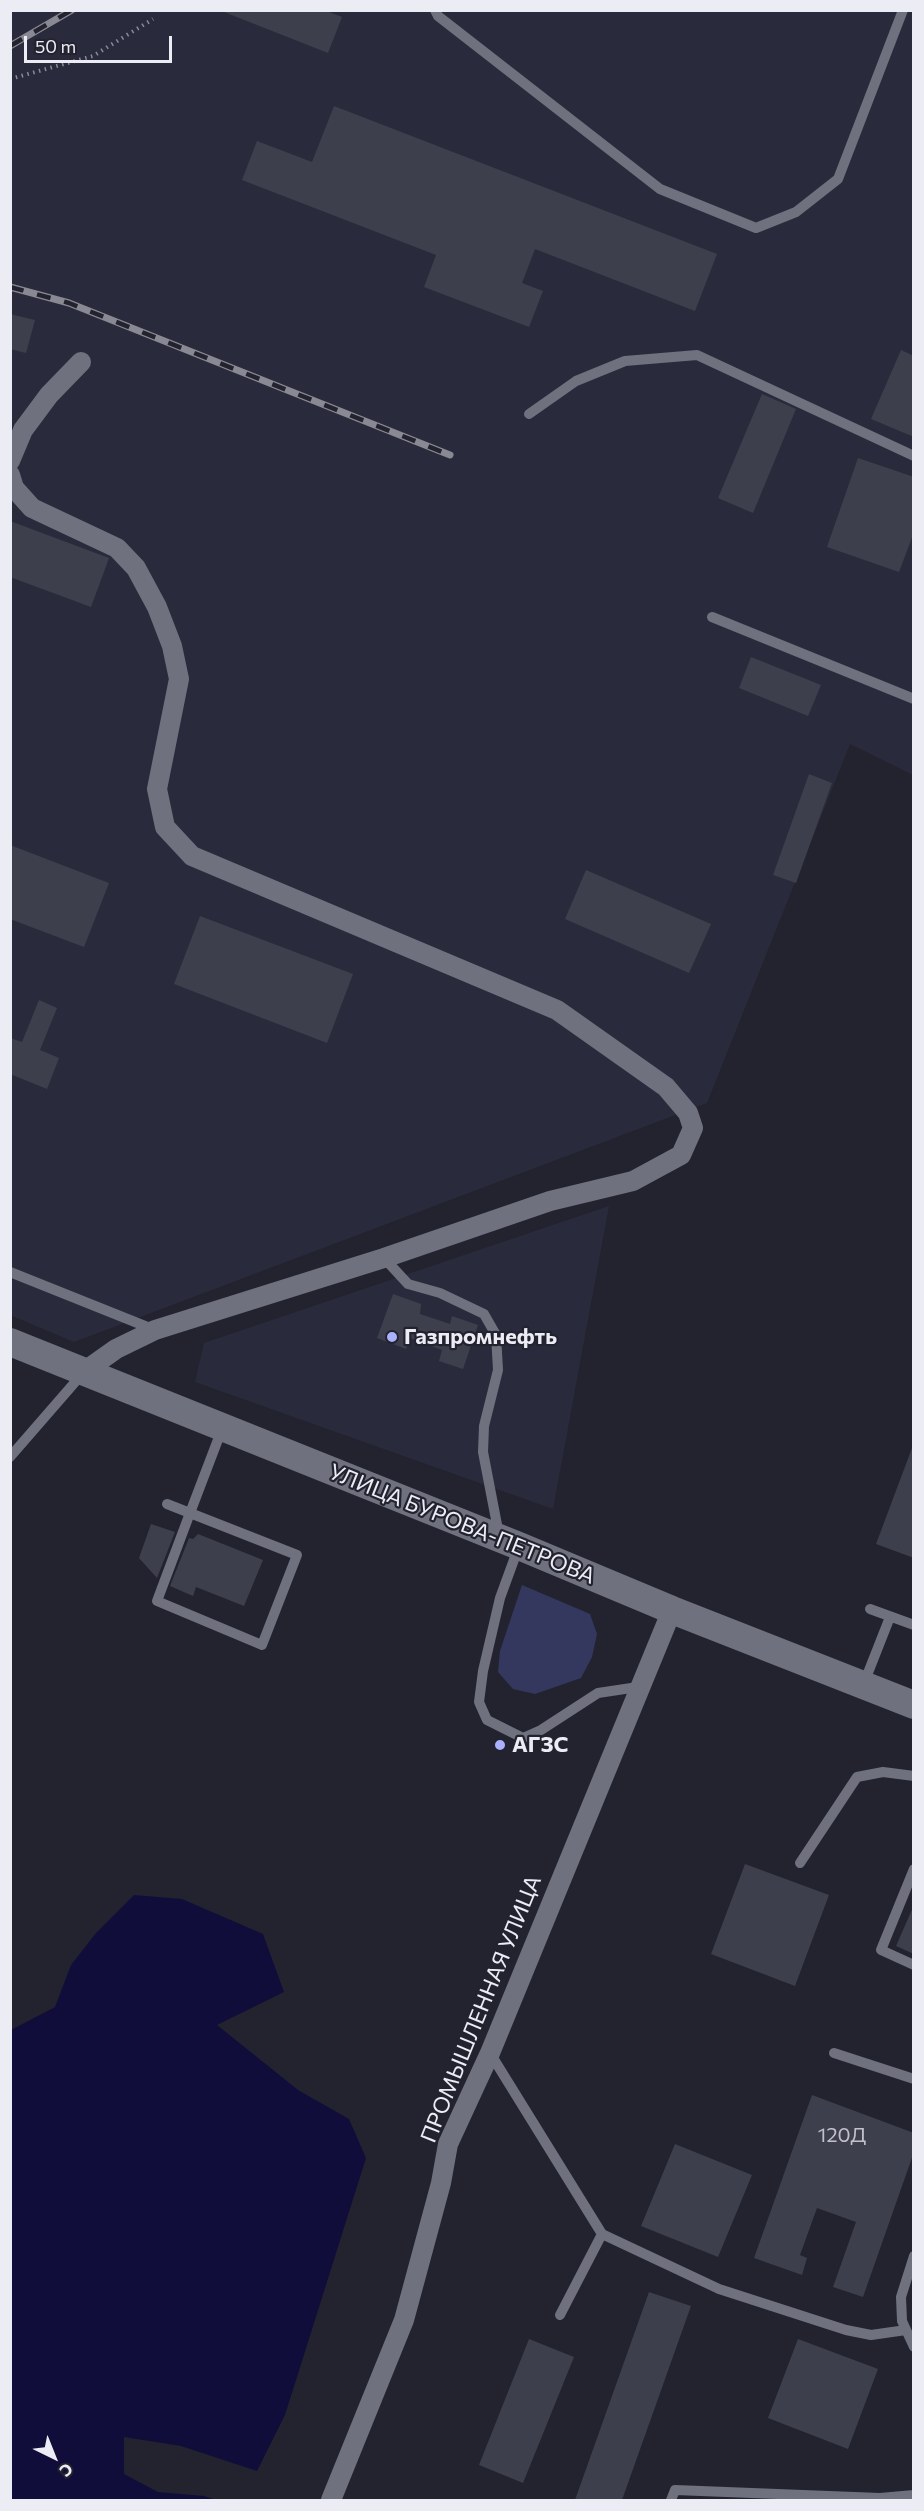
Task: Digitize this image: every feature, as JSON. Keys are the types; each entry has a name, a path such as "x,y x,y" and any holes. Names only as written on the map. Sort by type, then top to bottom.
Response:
{"main road":[{"name":"УЛИЦА БУРОВА-ПЕТРОВА","path":"10,1342 223,1426 672,1610 914,1705"}],"street":[{"path":"10,461 23,430 49,395 81,362"},
{"path":"10,475 14,488 32,508 117,548 136,568 157,607 172,646 179,679 157,789 165,826 192,856 557,1010 666,1087 688,1113 693,1128 681,1155 633,1181 550,1202 384,1258 155,1330 116,1349 85,1371"},
{"name":"ПРОМЫШЛЕННАЯ УЛИЦА","path":"331,2500 404,2320 441,2183 448,2144 490,2053 638,1687 672,1610"}],"lane":[{"path":"435,10 438,16 660,189 756,228 796,212 838,179 903,10"},
{"path":"529,414 576,381 625,361 698,355 914,456"},
{"path":"712,617 911,698 914,686"},
{"path":"384,1258 408,1284 440,1293 484,1314 496,1335 498,1370 484,1426 483,1452 509,1542 479,1702 487,1720 523,1738 541,1730 598,1693 638,1687"},
{"path":"10,1272 155,1330"},
{"path":"10,1457 85,1371"},
{"path":"167,1504 190,1513 297,1555 262,1645 157,1600 190,1513 223,1426"},
{"path":"870,1609 914,1625"},
{"path":"863,1685 890,1617"},
{"path":"800,1863 857,1777 883,1772 914,1776"},
{"path":"914,1869 880,1950 914,1965"},
{"path":"490,2053 602,2234 719,2289 835,2327 871,2335 906,2330"},
{"path":"834,2054 914,2079"},
{"path":"560,2315 602,2234"},
{"path":"914,2256 901,2297 902,2321 914,2347"},
{"path":"671,2500 675,2490 880,2498 914,2495"}],"path":[{"path":"10,79 93,56 153,19"}],"shaded area":[{"path":"10,11 914,11 913,775 850,744 707,1103 74,1342 10,1315"},
{"path":"609,1206 553,1509 195,1382 204,1343"},
{"path":"522,1585 590,1614 597,1634 592,1657 581,1678 535,1694 513,1689 498,1672 500,1651"},
{"path":"134,1895 182,1899 263,1934 284,1992 217,2025 298,2090 349,2119 366,2158 285,2415 257,2471 181,2446 124,2437 124,2474 158,2492 204,2496 216,2500 11,2500 11,2030 55,2007 71,1965 96,1933"}],"building":[{"path":"219,10 324,10 342,17 328,53"},
{"path":"334,106 717,254 695,311 535,249 522,283 543,291 529,327 424,287 436,255 242,180 257,141 312,162"},
{"path":"10,314 35,320 26,353 10,349"},
{"path":"901,350 914,356 914,437 871,419"},
{"path":"762,394 796,409 753,513 718,498"},
{"path":"858,458 914,477 914,532 899,572 827,547"},
{"path":"10,521 109,558 91,607 10,577"},
{"path":"751,657 821,685 808,716 739,688"},
{"path":"809,774 832,783 796,883 773,875"},
{"path":"10,845 109,883 84,947 10,919"},
{"path":"586,870 711,924 689,973 565,919"},
{"path":"200,916 353,974 327,1043 174,984"},
{"path":"39,1000 57,1008 40,1050 59,1058 47,1089 10,1074 10,1038 22,1042"},
{"path":"393,1294 421,1304 420,1314 450,1324 452,1316 478,1325 463,1369 439,1361 442,1350 410,1338 406,1349 377,1338"},
{"path":"912,1448 914,1449 914,1558 876,1544"},
{"path":"151,1524 175,1532 157,1578 139,1558"},
{"path":"198,1534 263,1560 244,1606 196,1587 193,1596 170,1586 189,1538 193,1539"},
{"path":"745,1864 829,1895 795,1986 711,1954"},
{"path":"914,1905 914,1954 896,1946"},
{"path":"812,2095 914,2133 914,2152 863,2297 833,2287 856,2222 817,2208 800,2255 807,2258 802,2275 754,2258"},
{"path":"675,2144 752,2175 718,2257 641,2226"},
{"path":"649,2292 691,2306 622,2500 575,2500"},
{"path":"529,2339 574,2357 523,2483 479,2465"},
{"path":"798,2339 878,2369 848,2449 768,2418"}],"railway":[{"path":"10,46 72,10"},
{"path":"10,287 69,303 450,455"}],"place":[{"name":"Газпромнефть","path":"392,1337"},
{"name":"АГЗС","path":"500,1745"}]}
